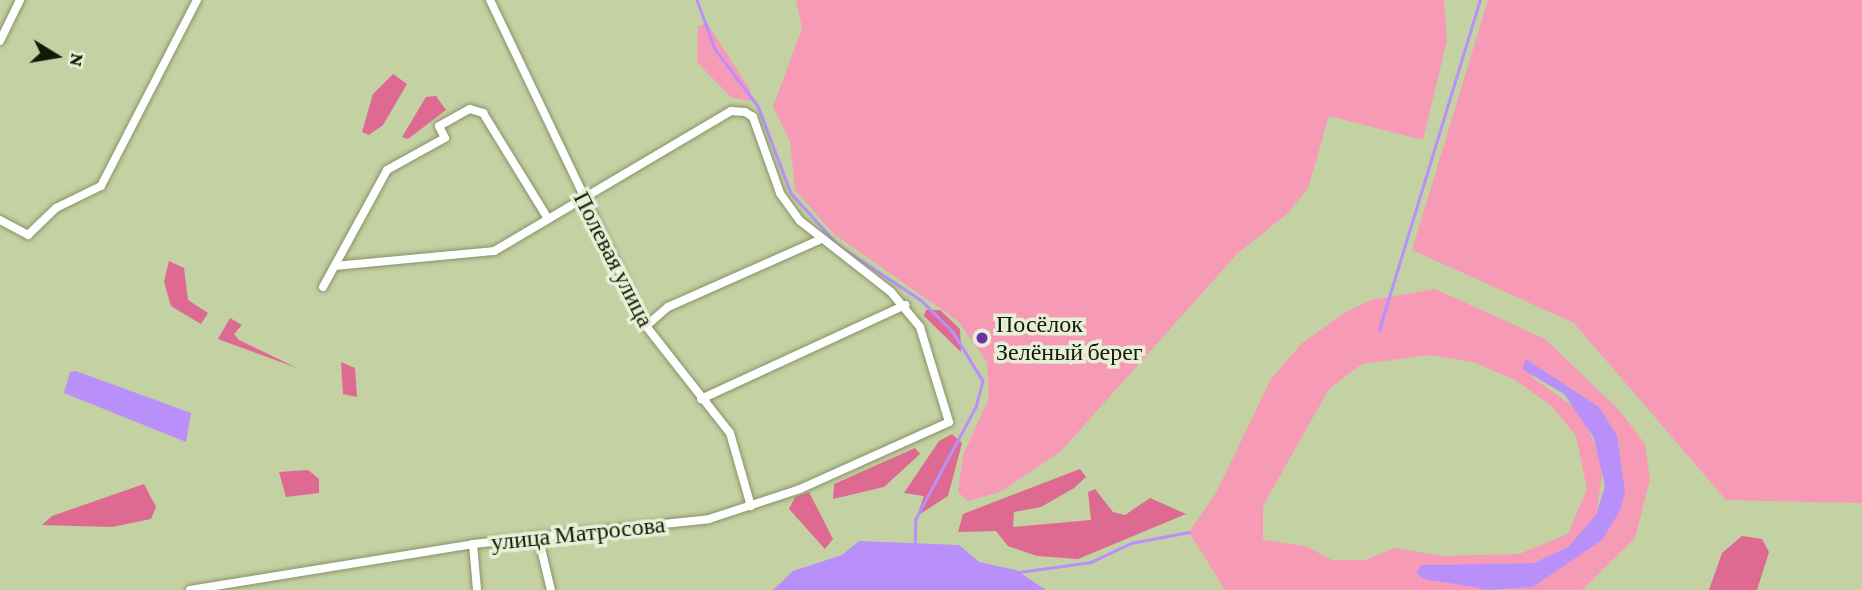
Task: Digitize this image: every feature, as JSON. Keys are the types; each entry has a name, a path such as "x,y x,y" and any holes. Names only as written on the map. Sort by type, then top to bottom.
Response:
{"street":[{"path":"0,41 20,0"},
{"path":"0,220 28,235 56,208 101,186 112,172 197,0"},
{"name":"Полевая улица","path":"490,0 646,326 736,445 751,506"},
{"path":"323,287 387,170 445,138 439,126 470,109 483,113 547,217"},
{"path":"336,266 485,253 581,195 731,111 745,112 753,117 780,193 819,240 905,305 701,399"},
{"path":"646,326 668,307 819,240"},
{"name":"улица Матросова","path":"190,590 473,544 709,519 751,506 949,422 920,327 905,305"},
{"path":"538,536 551,590"},
{"path":"473,544 477,590"}],"shaded area":[{"path":"796,0 1444,0 1447,40 1423,140 1329,116 1308,188 1288,213 1237,254 1061,451 1000,492 968,501 958,492 963,455 989,398 987,362 958,321 834,234 795,190 790,141 773,107 802,28"},
{"path":"1488,0 1862,0 1862,503 1726,500 1574,323 1412,250"},
{"path":"707,23 751,91 750,101 731,97 697,62 698,26"},
{"path":"393,74 407,84 383,125 369,135 362,132 373,94"},
{"path":"436,96 446,110 408,139 402,137 426,97"},
{"path":"169,261 184,268 188,300 208,313 201,324 171,306 164,282"},
{"path":"1435,289 1545,339 1619,410 1645,444 1650,480 1635,538 1582,590 1501,590 1533,587 1625,491 1617,435 1599,407 1526,359 1533,378 1578,410 1604,462 1596,516 1568,547 1534,563 1422,565 1423,579 1491,590 1225,590 1189,532 1216,493 1271,379 1301,344 1344,313 1371,300","holes":["1429,355 1473,362 1515,380 1552,406 1576,436 1587,489 1568,534 1519,554 1442,556 1395,548 1365,560 1332,560 1305,546 1263,540 1263,506 1329,389 1362,364"]},
{"path":"926,310 940,310 960,329 961,352 924,316"},
{"path":"230,318 242,325 234,334 239,340 297,368 218,339"},
{"path":"1526,359 1599,407 1617,435 1625,491 1621,509 1602,540 1533,587 1491,590 1423,579 1416,572 1422,565 1534,563 1568,547 1596,515 1605,486 1594,438 1564,394 1522,369"},
{"path":"341,362 355,368 357,397 343,394"},
{"path":"76,371 191,413 186,442 64,393 70,372"},
{"path":"952,434 962,443 948,496 917,516 924,496 904,493 939,441"},
{"path":"915,448 920,454 884,487 833,499 834,484"},
{"path":"1080,469 1086,477 1074,488 1041,507 1014,512 1013,527 1091,520 1088,492 1095,489 1113,512 1125,515 1150,498 1186,514 1078,559 1037,556 1008,546 996,531 958,532 963,514"},
{"path":"308,470 319,479 319,493 286,497 279,472"},
{"path":"144,484 156,507 151,519 112,527 42,525 52,516"},
{"path":"809,492 833,539 825,549 789,509 795,497"},
{"path":"1742,536 1762,539 1769,552 1757,590 1709,590 1722,553"},
{"path":"859,541 959,545 979,562 1016,570 1046,590 773,590 793,571 842,555"}],"waterway":[{"path":"697,0 715,49 758,106 791,193 838,245 921,300 953,332 983,381 976,407 916,519 915,544"},
{"path":"1379,330 1480,0"},
{"path":"1019,572 1091,562 1131,543 1189,532"}],"place":[{"name":"Посёлок Зелёный берег","path":"982,338"}]}
